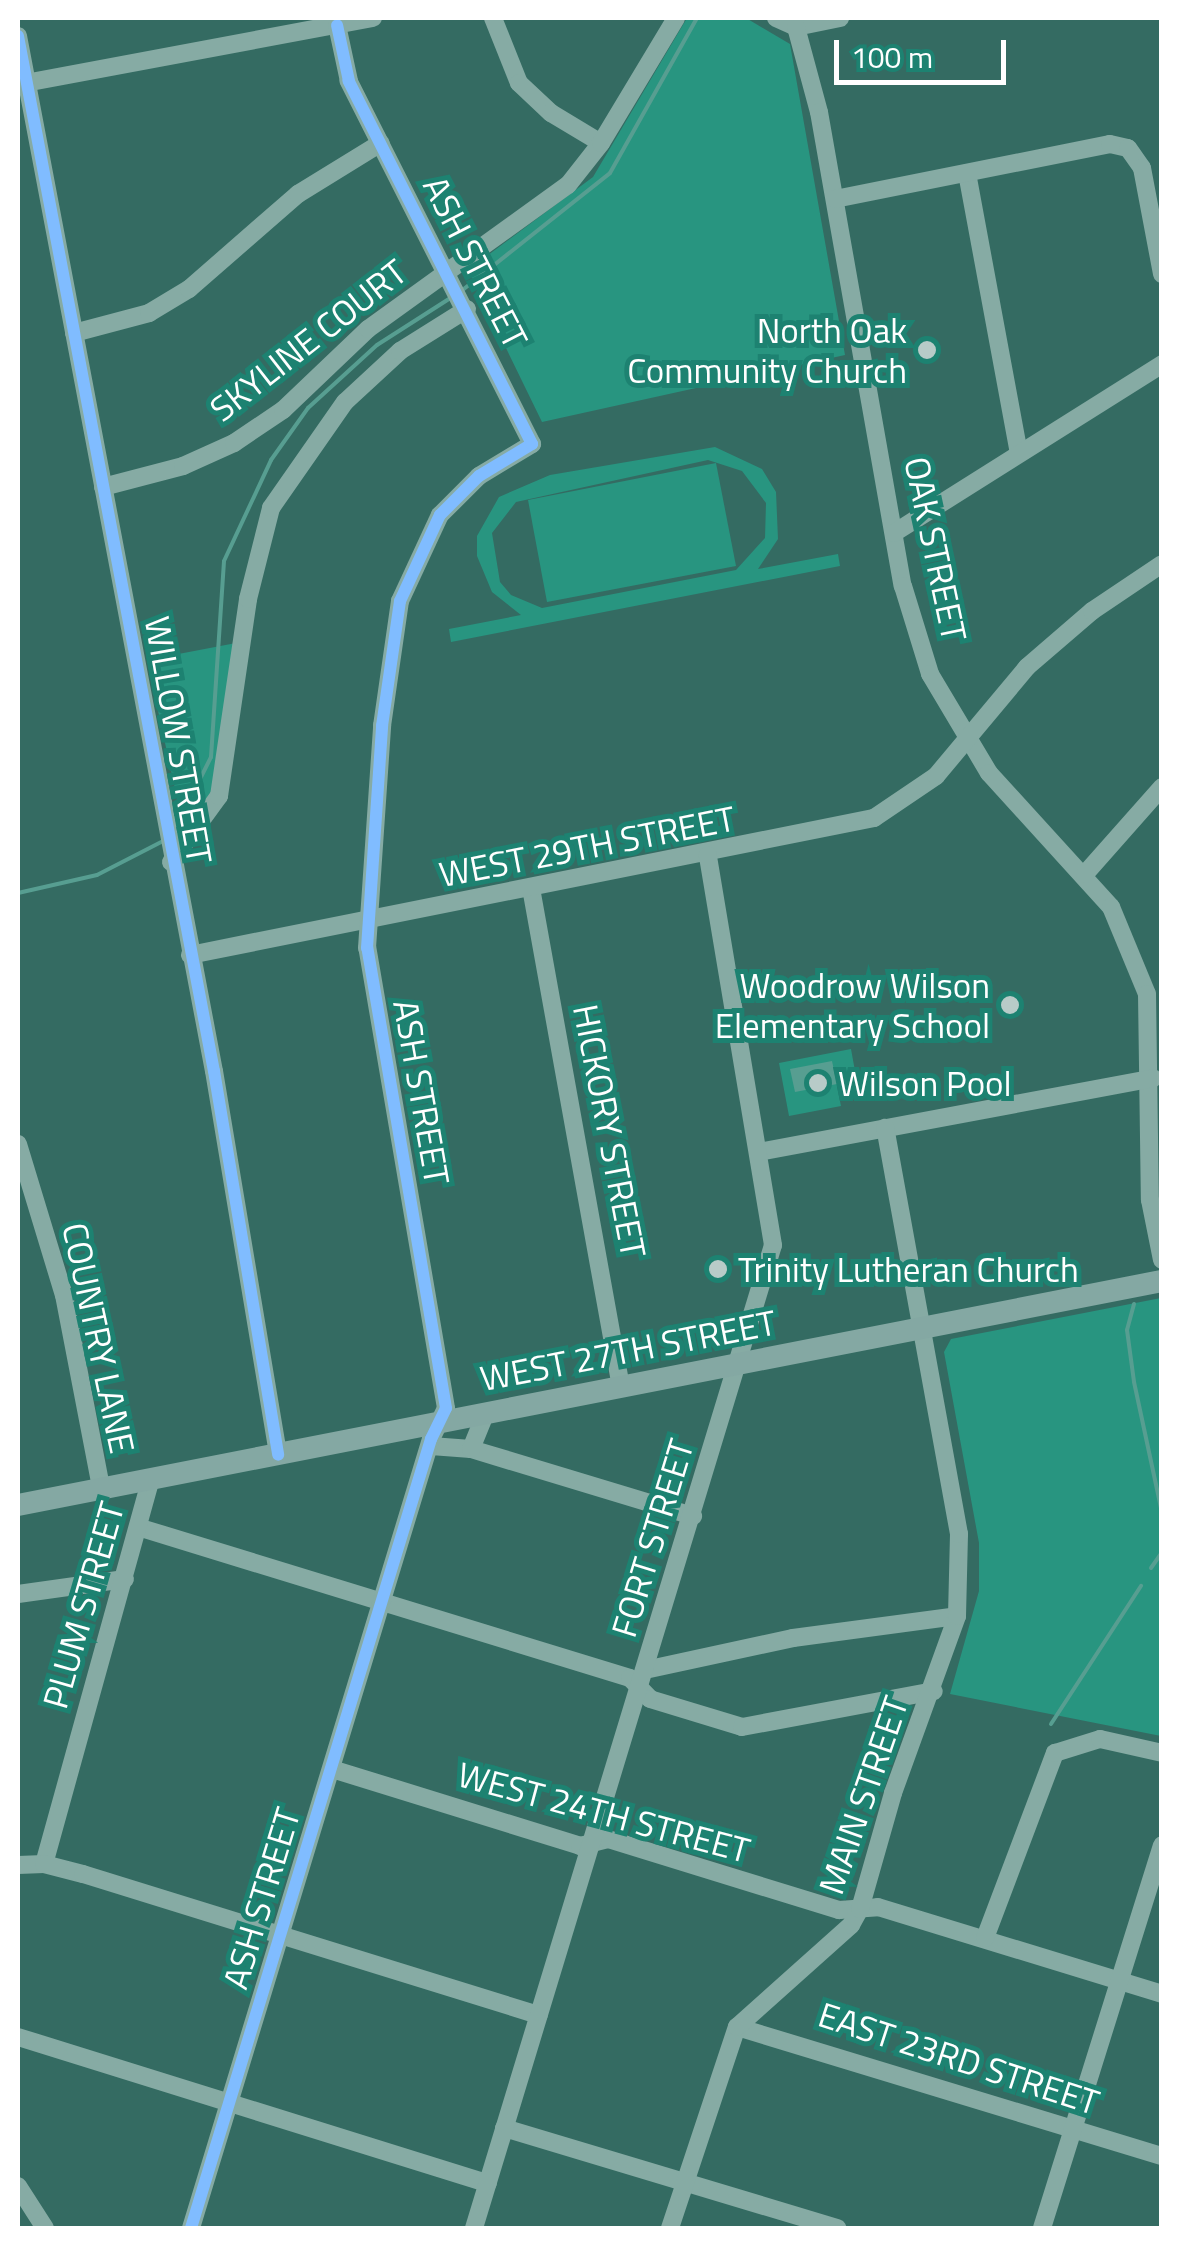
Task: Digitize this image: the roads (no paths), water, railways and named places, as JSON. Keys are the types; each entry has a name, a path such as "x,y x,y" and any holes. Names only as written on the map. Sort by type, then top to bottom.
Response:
{"main road":[{"name":"WEST 27TH STREET","path":"18,1505 1162,1282"}],"street":[{"path":"22,83 373,18"},
{"path":"492,18 519,82 551,113 601,144"},
{"name":"SKYLINE COURT","path":"103,487 183,466 234,443 284,410 368,329 580,174 676,18"},
{"path":"776,18 796,27 840,18"},
{"name":"ASH STREET","path":"191,2228 382,1603 446,1408 368,924 385,698 400,601 440,515 479,476 532,444 349,81 336,25"},
{"name":"OAK STREET","path":"796,27 836,199 894,532 930,674 966,738 1023,814 1085,874 1112,907 1154,996 1150,1200 1162,1260"},
{"name":"WILLOW STREET","path":"18,36 22,83 103,487 278,1454"},
{"path":"74,333 149,313 189,289 298,194 381,143"},
{"path":"836,199 1110,144 1128,148 1142,168 1162,274"},
{"path":"967,173 1018,450"},
{"path":"170,857 196,836 219,796 248,598 271,508 345,402 400,350 467,309"},
{"path":"894,532 1018,450 1162,364"},
{"name":"WEST 29TH STREET","path":"190,955 368,924 874,818 936,776 1028,667 1092,611 1162,564"},
{"path":"1085,874 1162,787"},
{"name":"FORT STREET","path":"474,2228 774,1245 708,854"},
{"name":"HICKORY STREET","path":"532,888 622,1388"},
{"path":"760,1152 885,1128 1155,1065"},
{"name":"MAIN STREET","path":"670,2228 737,2027 850,1925 860,1909 893,1793 934,1691 957,1616 959,1534 885,1128"},
{"name":"COUNTRY LANE","path":"18,1144 64,1295 101,1488"},
{"path":"472,1450 484,1414"},
{"path":"431,1446 472,1450 693,1516"},
{"name":"PLUM STREET","path":"44,1864 141,1528 151,1479"},
{"path":"141,1528 630,1678 643,1679 793,1638 957,1616"},
{"path":"18,1594 125,1580"},
{"path":"643,1679 650,1699 742,1727 934,1691"},
{"path":"985,1938 1055,1753 1100,1739 1162,1753"},
{"name":"WEST 24TH STREET","path":"332,1769 592,1845 608,1839 839,1910 878,1907 1162,1994"},
{"path":"1042,2228 1162,1845"},
{"path":"18,1866 44,1864 539,2015"},
{"name":"EAST 23RD STREET","path":"737,2027 1162,2156"},
{"path":"18,2037 488,2183"},
{"path":"504,2128 836,2228"},
{"path":"18,2186 45,2228"}],"waterway":[{"path":"460,292 610,173 697,18"},
{"path":"175,829 211,757 224,561 271,460 308,408 377,345 452,297"},
{"path":"18,893 97,875 165,840"},
{"path":"1134,1304 1127,1330 1162,1513"},
{"path":"1151,1568 1162,1552"},
{"path":"1051,1724 1141,1586"}],"place":[{"name":"North Oak Community Church","path":"927,350"},
{"name":"Woodrow Wilson Elementary School","path":"1010,1005"},
{"name":"Wilson Pool","path":"818,1083"},
{"name":"Trinity Lutheran Church","path":"718,1269"}]}
